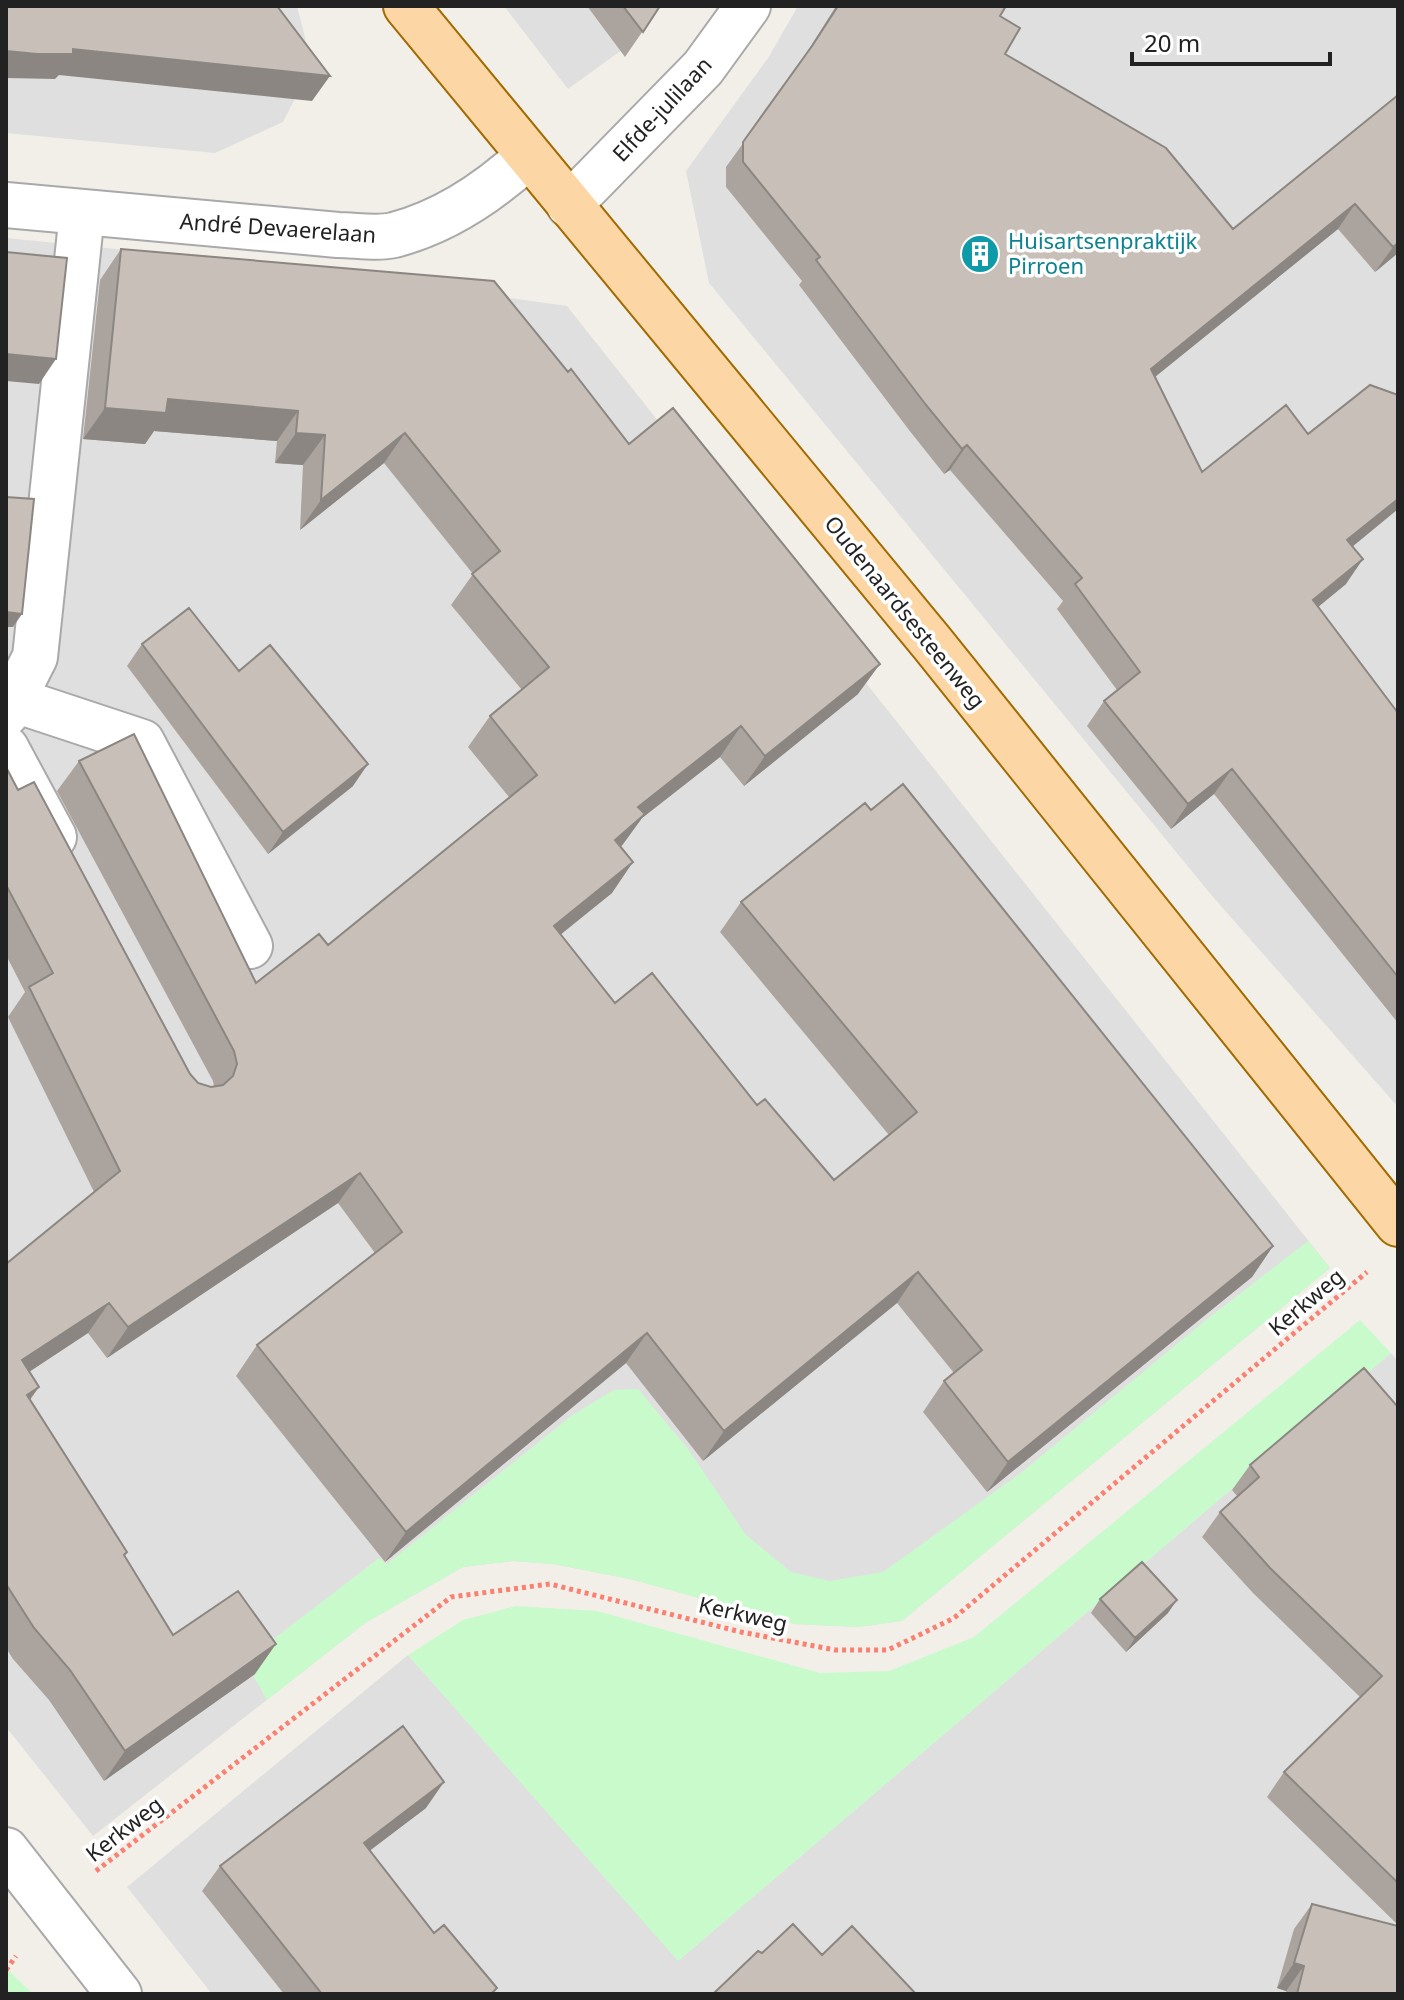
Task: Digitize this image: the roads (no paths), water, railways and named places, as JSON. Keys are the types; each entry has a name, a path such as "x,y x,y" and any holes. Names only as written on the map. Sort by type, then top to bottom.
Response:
{"main road":[{"name":"Oudenaardsesteenweg","path":"406,6 527,157 932,643 1398,1224"}],"street":[{"name":"Elfde-julilaan","path":"569,205 703,68 748,6"},
{"name":"André Devaerelaan","path":"6,205 338,235 392,235 449,213 494,187 527,157"},
{"path":"82,213 35,657 9,707 142,742 250,946"},
{"path":"6,748 73,872"},
{"path":"6,1850 119,1994"}],"place":[{"name":"Huisartsenpraktijk Pirroen","path":"980,254"}]}
